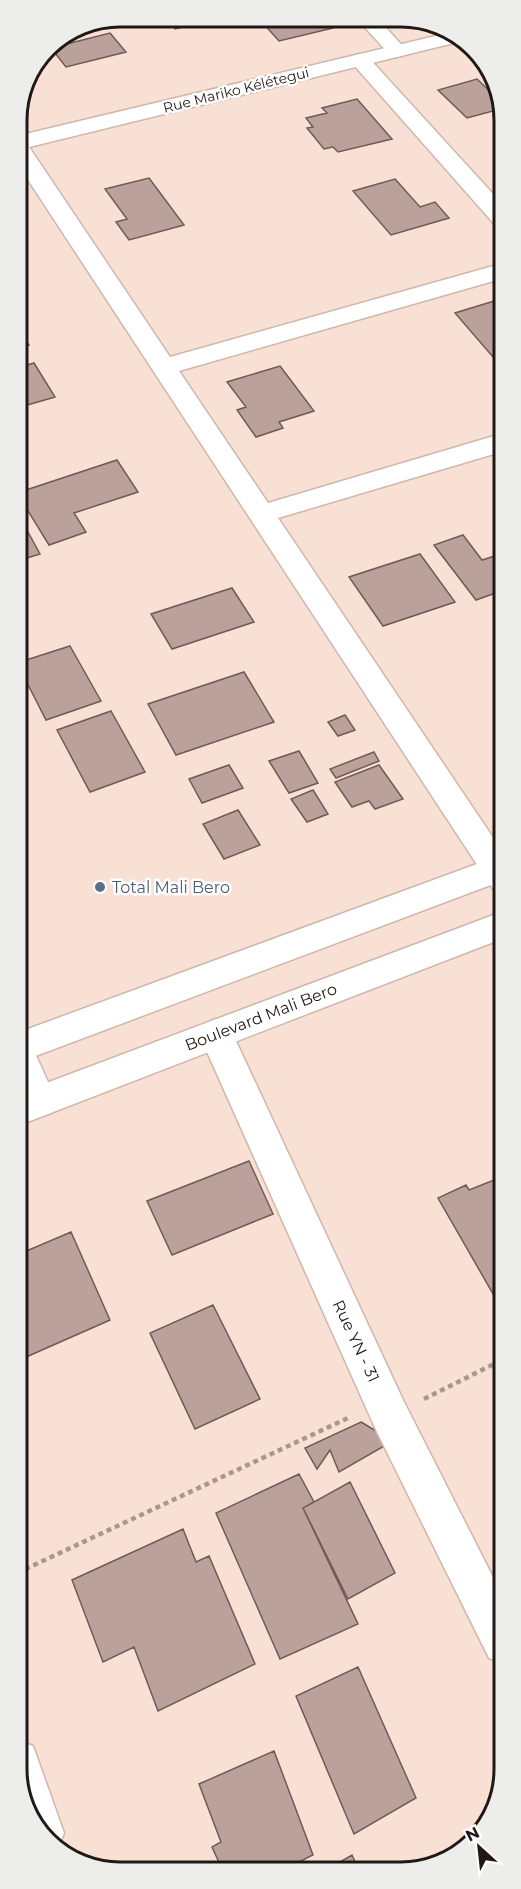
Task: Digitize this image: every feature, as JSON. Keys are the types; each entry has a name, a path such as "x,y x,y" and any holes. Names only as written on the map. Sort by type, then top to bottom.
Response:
{"street":[{"path":"375,27 397,51"},
{"name":"Rue Mariko Kélétegui","path":"27,143 446,39"},
{"path":"360,60 494,209"},
{"path":"27,160 494,860"},
{"path":"163,367 494,273"},
{"path":"261,514 494,445"},
{"path":"27,1046 494,875"},
{"name":"Boulevard Mali Bero","path":"28,1106 494,928"},
{"name":"Rue YN - 31","path":"216,1034 390,1416 494,1623"}],"path":[{"path":"27,1568 364,1411 390,1416 494,1364"}],"building":[{"path":"266,27 333,28 279,41"},
{"path":"110,33 126,52 66,67 56,54 69,43"},
{"path":"477,79 489,90 493,111 467,118 438,90"},
{"path":"357,99 392,139 338,152 333,147 324,149 307,128 313,127 306,118 327,113 322,108"},
{"path":"149,178 184,225 129,240 116,222 127,219 105,189"},
{"path":"395,179 420,207 435,202 449,218 391,235 353,191"},
{"path":"494,301 494,357 493,357 455,313"},
{"path":"34,363 55,397 27,405 27,365"},
{"path":"280,366 314,411 279,422 283,428 256,437 237,410 246,407 227,382"},
{"path":"117,460 138,492 74,513 86,532 49,545 27,509 27,490"},
{"path":"27,530 40,554 27,558"},
{"path":"463,535 482,560 494,556 494,594 476,600 434,545"},
{"path":"420,554 455,602 383,626 349,577"},
{"path":"232,588 254,622 172,649 151,614"},
{"path":"70,646 101,701 46,720 27,683 27,660"},
{"path":"244,672 274,722 176,755 148,704"},
{"path":"111,711 145,772 90,792 57,730"},
{"path":"345,715 355,730 338,736 328,722"},
{"path":"299,751 318,783 289,793 269,761"},
{"path":"374,752 379,761 336,778 330,769"},
{"path":"229,765 243,788 202,803 189,779"},
{"path":"379,765 403,799 375,809 369,801 352,807 335,782"},
{"path":"313,790 328,814 307,822 291,799"},
{"path":"238,810 260,845 224,859 203,824"},
{"path":"249,1161 273,1214 172,1255 147,1201"},
{"path":"494,1180 494,1296 438,1198 466,1185 469,1190"},
{"path":"71,1232 110,1320 27,1357 27,1251"},
{"path":"213,1305 260,1399 195,1429 150,1333"},
{"path":"361,1422 393,1441 339,1472 330,1450 317,1469 305,1448"},
{"path":"299,1474 314,1502 303,1508 358,1624 280,1659 216,1513"},
{"path":"350,1482 395,1573 348,1599 303,1508"},
{"path":"183,1529 196,1562 209,1556 255,1664 158,1711 134,1647 103,1662 72,1580"},
{"path":"358,1667 416,1798 354,1834 296,1696"},
{"path":"274,1751 313,1855 299,1862 219,1862 212,1847 221,1842 199,1784"},
{"path":"352,1855 355,1862 340,1862"}],"place":[{"name":"Total Mali Bero","path":"100,887"}]}
